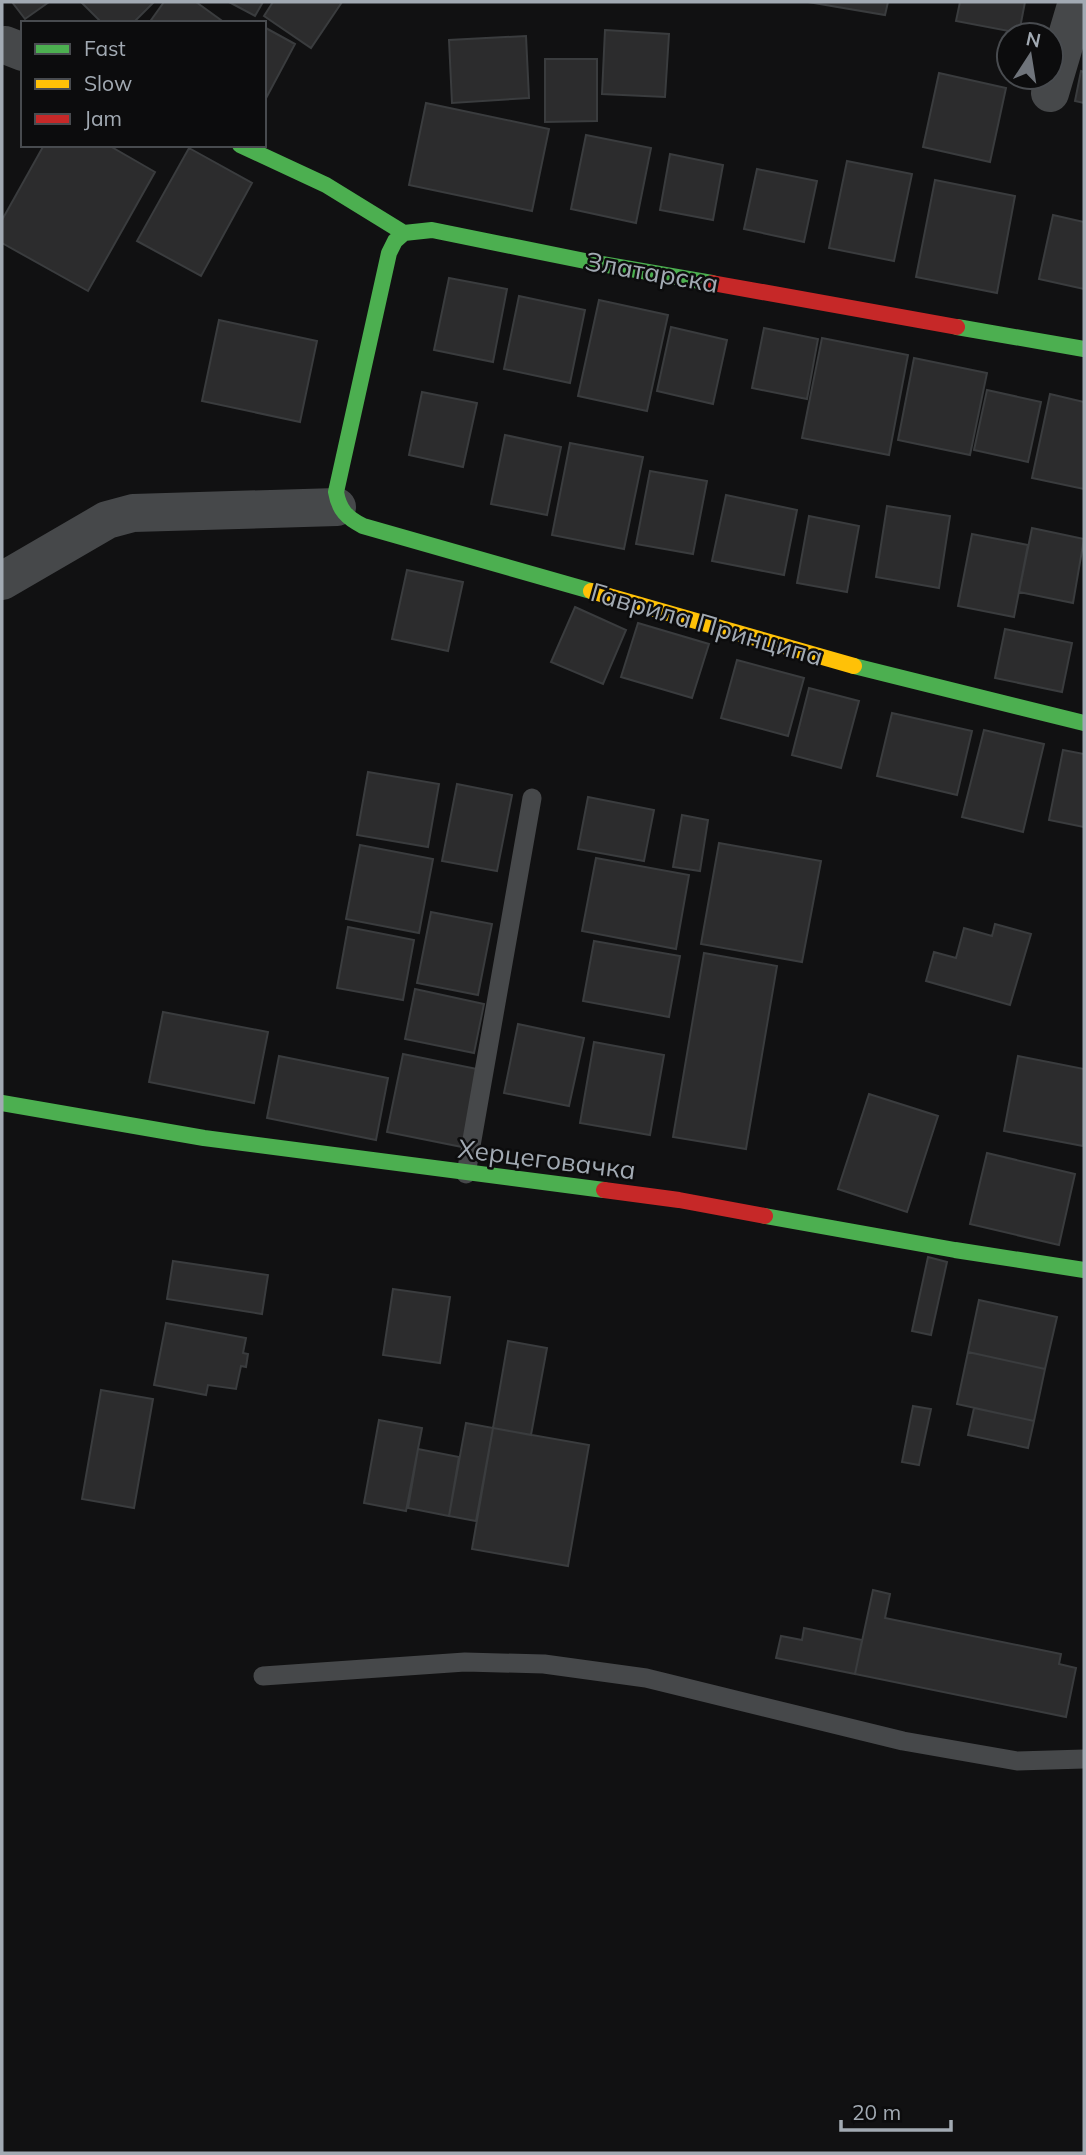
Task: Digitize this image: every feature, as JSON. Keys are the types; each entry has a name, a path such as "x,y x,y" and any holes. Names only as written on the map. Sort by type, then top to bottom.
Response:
{"street":[{"path":"1051,93 1077,2"},
{"path":"2,581 107,520 133,513 337,507 336,492 389,253 395,241 404,233 326,186 244,147"},
{"name":"Златарска","path":"404,233 432,230 590,261 1084,349"},
{"name":"Гаврила Принципа","path":"337,507 345,517 363,526 892,677 1084,723"},
{"name":"Херцеговачка","path":"2,1104 204,1138 679,1200 942,1248 1084,1270"}],"lane":[{"path":"466,1174 532,798"},
{"path":"263,1676 465,1662 544,1664 646,1678 902,1741 1017,1761 1084,1759"}],"building":[{"path":"12,2 49,2 25,19"},
{"path":"81,2 154,2 135,21 100,21"},
{"path":"164,2 196,2 222,21 150,21"},
{"path":"229,2 263,2 255,16"},
{"path":"273,2 342,2 311,48 264,16"},
{"path":"808,2 888,2 885,15"},
{"path":"960,2 1025,2 1021,21 995,21 995,28 956,21"},
{"path":"266,28 295,44 266,98"},
{"path":"605,30 669,34 665,97 602,94"},
{"path":"526,36 529,98 452,103 449,40"},
{"path":"545,59 597,59 597,121 545,122"},
{"path":"1081,71 1084,72 1084,103 1075,101"},
{"path":"939,73 995,86 995,91 1005,91 990,162 923,147"},
{"path":"426,103 549,129 532,211 409,185"},
{"path":"586,135 651,148 636,223 571,209"},
{"path":"43,147 111,147 155,172 88,291 2,243 2,220"},
{"path":"189,148 252,183 201,276 137,241"},
{"path":"670,154 723,165 713,220 660,210"},
{"path":"847,161 912,174 894,261 829,248"},
{"path":"757,169 817,181 804,242 744,229"},
{"path":"935,180 1015,196 997,293 916,277"},
{"path":"1053,215 1084,222 1084,289 1039,279"},
{"path":"449,278 507,289 493,362 434,350"},
{"path":"519,296 585,310 570,383 504,369"},
{"path":"599,300 668,315 647,411 578,396"},
{"path":"219,320 317,341 300,422 202,401"},
{"path":"671,327 727,340 713,404 657,391"},
{"path":"764,328 818,339 807,399 752,388"},
{"path":"822,338 908,355 889,455 802,438"},
{"path":"914,358 987,373 970,455 898,440"},
{"path":"987,390 1041,402 1028,462 974,450"},
{"path":"422,392 477,403 463,467 409,455"},
{"path":"1050,394 1084,402 1084,489 1032,478"},
{"path":"505,435 561,447 547,515 491,504"},
{"path":"570,443 643,457 624,549 552,535"},
{"path":"650,471 707,481 693,554 636,544"},
{"path":"726,495 797,510 784,575 712,561"},
{"path":"887,506 950,516 939,588 876,577"},
{"path":"809,516 859,526 847,592 797,583"},
{"path":"1032,528 1084,539 1073,603 1019,592"},
{"path":"972,534 1028,545 1014,617 958,606"},
{"path":"407,570 463,582 448,651 392,639"},
{"path":"575,607 626,630 603,684 551,662"},
{"path":"638,623 709,644 692,698 621,677"},
{"path":"1005,629 1072,643 1062,692 995,678"},
{"path":"737,660 804,678 788,736 721,718"},
{"path":"809,688 859,701 841,768 792,755"},
{"path":"892,713 972,731 957,795 877,776"},
{"path":"984,730 1044,744 1023,832 962,817"},
{"path":"1063,750 1084,754 1084,827 1049,820"},
{"path":"368,772 439,784 428,847 357,835"},
{"path":"457,784 512,795 497,871 442,861"},
{"path":"588,797 654,810 644,861 578,849"},
{"path":"682,815 708,820 700,871 673,867"},
{"path":"719,843 821,861 802,962 701,944"},
{"path":"360,845 433,859 419,933 346,919"},
{"path":"596,858 689,875 676,949 582,931"},
{"path":"431,912 492,924 478,995 417,983"},
{"path":"995,924 1031,934 1010,1005 926,981 934,952 956,958 964,928 992,936"},
{"path":"348,927 414,940 403,1000 337,988"},
{"path":"594,941 680,956 669,1017 583,1001"},
{"path":"704,953 777,966 746,1149 673,1137"},
{"path":"415,989 484,1004 474,1053 405,1039"},
{"path":"163,1012 268,1032 254,1103 149,1082"},
{"path":"518,1024 584,1038 569,1106 504,1093"},
{"path":"594,1042 664,1055 650,1135 580,1123"},
{"path":"403,1054 482,1070 467,1148 387,1132"},
{"path":"279,1056 388,1078 376,1140 267,1118"},
{"path":"1018,1056 1084,1069 1083,1146 1004,1131"},
{"path":"869,1094 938,1116 907,1212 838,1189"},
{"path":"987,1153 1075,1174 1059,1245 970,1224"},
{"path":"928,1257 947,1262 931,1335 912,1331"},
{"path":"173,1261 268,1275 262,1314 167,1299"},
{"path":"393,1289 450,1297 440,1363 383,1355"},
{"path":"979,1300 1057,1317 1045,1369 968,1352"},
{"path":"166,1323 246,1338 243,1353 248,1354 246,1367 241,1366 236,1389 208,1385 206,1395 154,1385"},
{"path":"508,1341 547,1348 531,1435 493,1428"},
{"path":"968,1352 1045,1369 1034,1421 957,1404"},
{"path":"101,1390 153,1399 134,1508 82,1499"},
{"path":"913,1406 931,1409 919,1465 902,1462"},
{"path":"974,1408 1034,1421 1028,1448 968,1435"},
{"path":"379,1420 422,1428 406,1511 364,1503"},
{"path":"466,1423 493,1428 476,1521 449,1516"},
{"path":"493,1428 589,1445 568,1566 472,1549"},
{"path":"418,1449 459,1457 449,1516 408,1508"},
{"path":"873,1590 890,1594 885,1618 1061,1654 1059,1664 1076,1668 1066,1717 855,1674"},
{"path":"804,1628 862,1640 855,1674 776,1658 781,1636 802,1640"}],"traffic: fast":[{"path":"244,147 326,185 404,233 432,230 712,283"},
{"path":"404,233 395,241 389,253 336,492 342,509 352,520 363,526 591,591"},
{"path":"957,327 1084,349"},
{"path":"854,666 1084,723"},
{"path":"2,1103 204,1138 604,1190"},
{"path":"765,1216 1084,1270"}],"traffic: slow":[{"path":"591,591 854,666"}],"traffic: jam":[{"path":"712,283 957,327"},
{"path":"604,1190 765,1216"}]}
